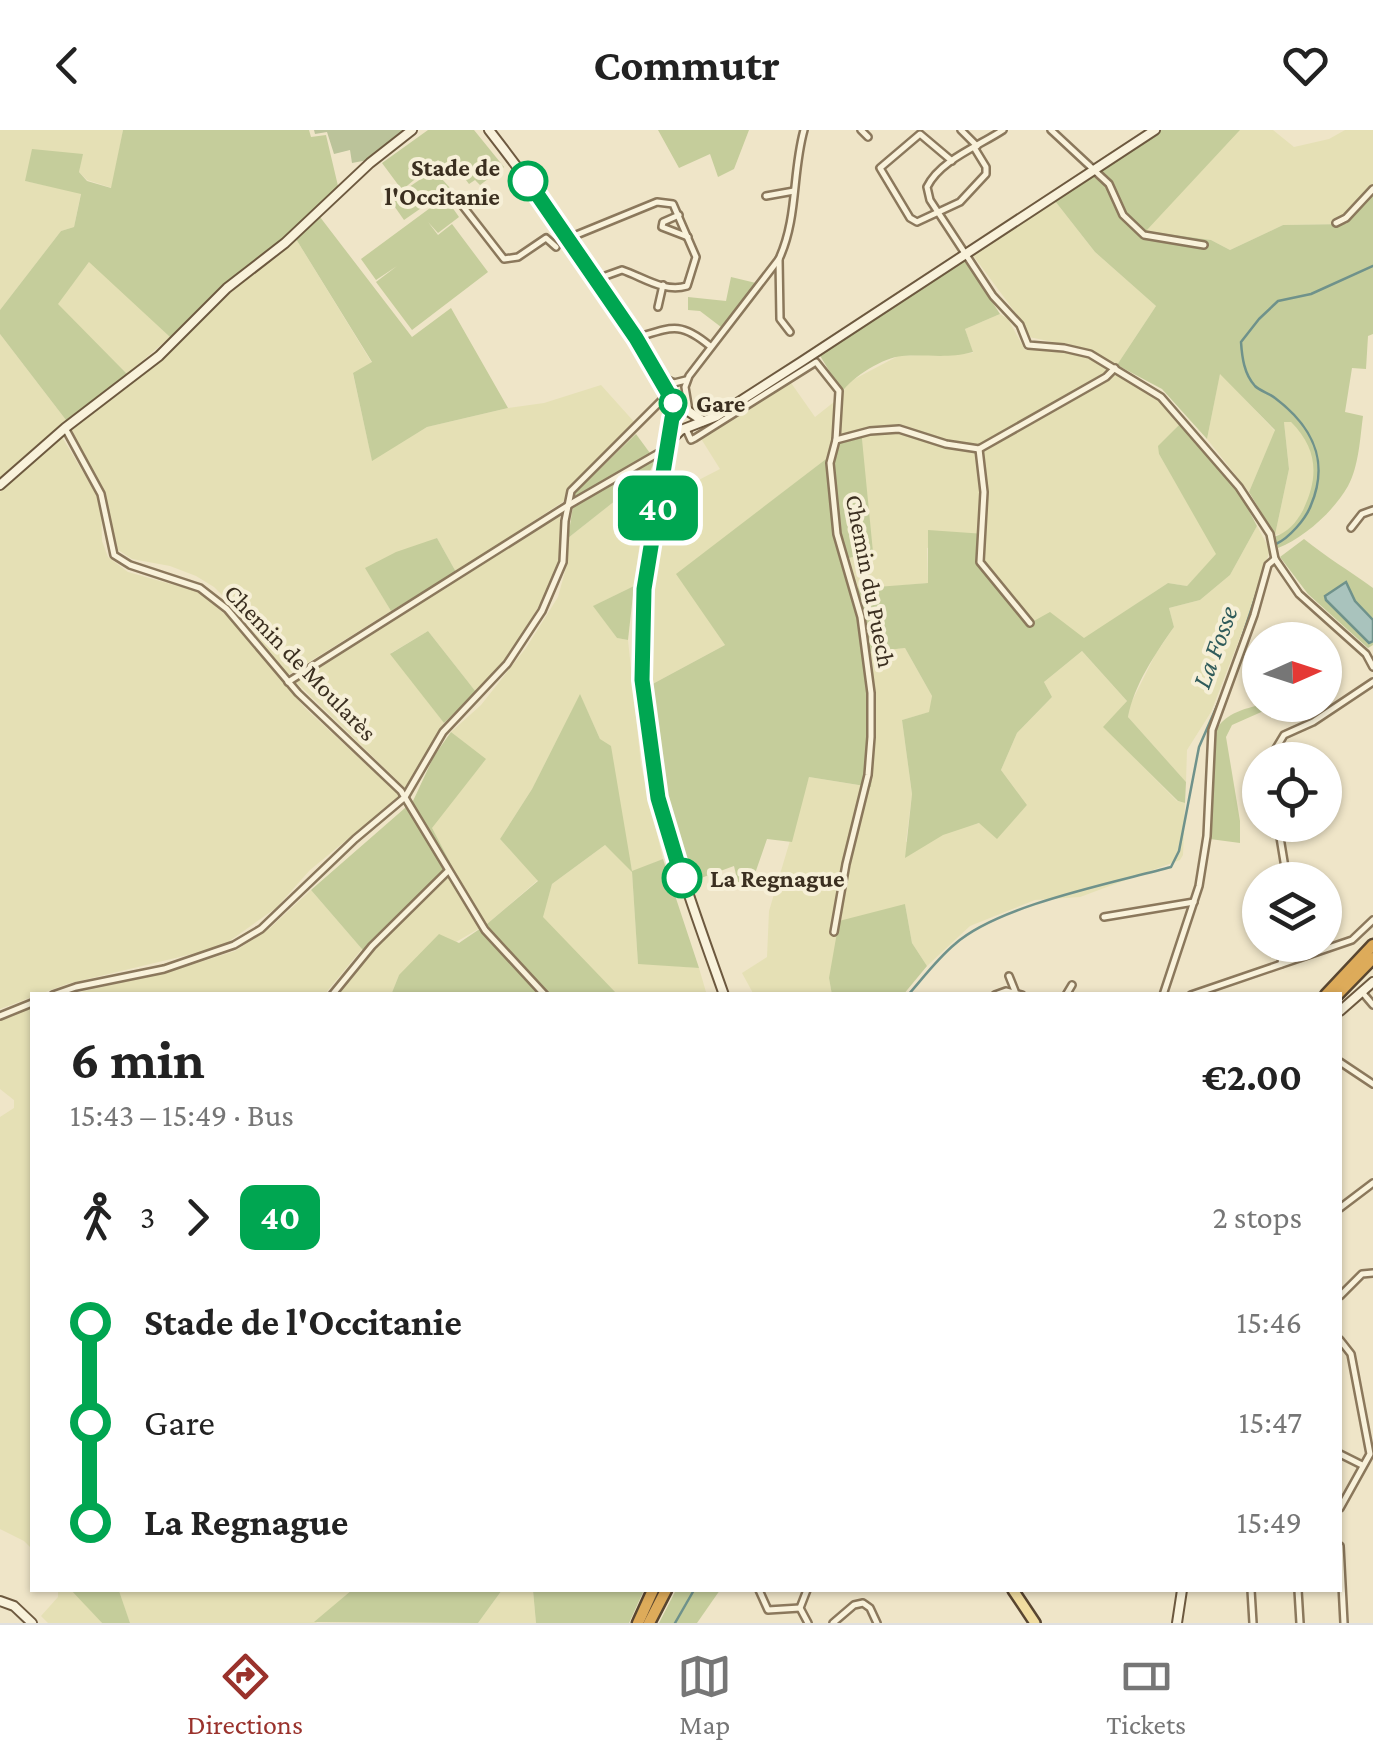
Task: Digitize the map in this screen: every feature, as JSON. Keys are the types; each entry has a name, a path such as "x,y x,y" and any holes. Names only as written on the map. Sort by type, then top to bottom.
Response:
{"highway":[{"path":"1329,992 1373,945"},
{"path":"1340,992 1373,958"},
{"path":"637,1623 651,1592"},
{"path":"648,1623 663,1592"}],"main road":[{"path":"1017,1592 1035,1623"}],"street":[{"path":"0,486 65,428 159,356 227,288 286,243 370,162 412,130"},
{"path":"489,130 569,238 662,377 686,428"},
{"path":"723,992 664,823 653,770 642,680 644,589 669,443 686,398 686,380 779,259 790,232 796,159 804,130"},
{"path":"861,130 868,137"},
{"path":"952,161 920,134 880,168 913,221 938,213 960,202 986,174 976,148 961,130"},
{"path":"1004,130 952,161 927,186 930,200 993,296 1020,325 1028,345 1083,352 1162,397 1240,487 1270,534 1275,559 1300,594 1366,654 1373,667"},
{"path":"1051,130 1112,188 1123,215 1144,236 1204,245"},
{"path":"288,682 669,443 686,428 717,416 1155,130"},
{"path":"1336,223 1346,218 1373,189"},
{"path":"766,196 794,191"},
{"path":"569,238 662,200 673,204 696,257 689,283 680,288 662,286 625,270 597,279"},
{"path":"462,205 504,259 518,257 546,238 556,247"},
{"path":"678,215 663,222 662,227 688,237"},
{"path":"779,259 780,318 790,332"},
{"path":"658,307 662,286"},
{"path":"636,338 668,328 684,328 710,346"},
{"name":"Chemin du Puech","path":"686,428 690,440 695,438 816,362 839,392 830,464 837,534 861,617 872,737 868,774 834,932"},
{"path":"836,440 870,431 899,430 979,449 1106,377 1115,368"},
{"path":"662,377 674,383 686,380"},
{"path":"62,992 164,969 234,946 260,929 355,838 405,797 449,724 488,686 528,635 560,571 571,491 669,396"},
{"path":"681,413 703,421"},
{"path":"681,413 686,428"},
{"name":"Chemin de Moularès","path":"65,428 103,499 114,555 130,565 200,588 227,609 288,682 405,797 485,930 543,992"},
{"path":"979,449 984,492 979,558 1030,623"},
{"path":"1351,528 1362,514 1373,510"},
{"path":"1164,992 1194,902 1207,836 1212,730 1254,615 1268,564 1275,559"},
{"path":"1280,742 1284,735 1313,722 1373,682"},
{"path":"334,992 372,946 448,872"},
{"path":"1104,917 1194,902"},
{"path":"1200,992 1352,940 1373,920"},
{"path":"1009,976 1017,992"},
{"path":"1342,1009 1373,982"},
{"path":"1068,992 1072,984"},
{"path":"1362,992 1373,1005"},
{"path":"0,1016 30,1004"},
{"path":"1342,1063 1373,1084"},
{"path":"1342,1206 1373,1183"},
{"path":"1342,1294 1362,1274 1373,1273"},
{"path":"1342,1343 1351,1354 1372,1454 1342,1504"},
{"path":"1342,1455 1362,1465"},
{"path":"1342,1584 1344,1623"},
{"path":"760,1592 768,1610 800,1608"},
{"path":"806,1592 800,1608 808,1623"},
{"path":"1177,1623 1180,1592"},
{"path":"1251,1592 1253,1623"},
{"path":"1298,1592 1300,1623"},
{"path":"0,1601 14,1606 32,1623"},
{"path":"832,1623 854,1605 863,1603 877,1623"}],"shaded area":[{"path":"0,130 123,130 112,188 87,180 79,172 82,154 25,181 81,193 74,227 61,231 0,310"},
{"path":"1240,130 1273,130 1294,147 1329,139 1345,130 1373,130 1373,191 1346,224 1283,225 1230,250 1211,240 1145,231"},
{"path":"1055,201 1095,252 1156,306 1117,365 1091,350 1029,337 972,254"},
{"path":"296,239 372,363 353,374 372,460 427,427 544,403 601,385 636,424 574,481 564,501 456,572 437,538 366,568 391,611 288,675 214,587 196,576 132,559 118,550 111,521 72,430 144,374 224,298"},
{"path":"90,261 170,337 127,374 57,304"},
{"path":"1000,314 1008,319 1025,350 1050,349 1084,355 1110,369 1002,435 975,446 984,450 1117,374 1156,397 1181,423 1159,446 1159,454 1217,554 1187,586 1168,583 1084,639 1050,613 1033,622 985,563 984,534 927,548 928,583 850,590 841,560 873,552 840,436 826,459 677,574 725,645 647,687 649,590 666,505 685,487 720,469 700,437 789,380 815,417 839,398 849,382 898,356 973,353 965,329"},
{"path":"0,334 66,420 0,477"},
{"path":"1220,373 1275,431 1249,492 1207,439"},
{"path":"1284,422 1291,422 1303,434 1313,455 1316,474 1312,493 1298,519 1285,533 1275,535 1289,469"},
{"path":"62,437 101,502 102,541 108,557 128,572 199,592 229,618 305,708 400,796 310,870 276,908 221,947 46,992 30,992 30,998 0,1009 0,492"},
{"path":"649,474 634,586 594,606 617,638 628,640 641,765 663,859 632,872 638,963 699,968 706,992 615,992 542,918 552,884 605,845 632,870 600,739 580,695 532,789 500,839 538,880 487,924 399,975 392,992 339,992 368,956 453,868 431,828 485,760 451,732 481,705 526,648 558,597 568,560 568,538"},
{"path":"560,513 560,557 554,578 515,649 476,692 428,631 391,653 444,723 405,788 296,682"},
{"path":"1257,526 1270,550 1211,712 1187,750 1186,782 1128,717 1130,705 1174,627 1169,608 1200,600 1230,575"},
{"path":"905,648 932,696 930,712 902,720 912,794 906,842 980,823 997,838 1027,805 1001,770 1017,733 1052,697 1044,682 1082,651 1127,701 1104,727 1177,801 1185,803 1180,860 1080,897 1035,900 970,926 927,966 912,943 905,904 829,978 831,992 752,992 742,973 767,957 769,911 809,777 870,787 868,652"},
{"path":"311,890 362,949 326,992 80,992 165,973 235,951 270,928"},
{"path":"30,1007 30,1547 0,1529 0,1117 14,1108 14,1100 0,1089 0,1015"},
{"path":"58,1592 74,1592 102,1623 48,1623 41,1616"},
{"path":"118,1592 350,1592 316,1623 130,1623"},
{"path":"501,1592 533,1592 536,1623 478,1623"}],"green space":[{"path":"123,130 309,130 311,137 326,135 338,186 295,229 223,284 170,337 89,262 58,304 127,374 66,420 0,334 0,310 61,231 74,227 81,194 25,181 32,149 83,154 79,172 87,181 111,188"},
{"path":"314,130 407,130 368,160 352,163 350,150 334,154 327,132 315,134"},
{"path":"428,130 474,130 504,167 480,185 475,180 469,184 454,164 448,168 438,160 402,190 382,163"},
{"path":"658,130 749,130 734,169 718,177 710,154 679,168"},
{"path":"1161,130 1240,130 1146,231 1211,240 1230,250 1283,225 1346,224 1373,191 1373,334 1368,336 1366,369 1352,368 1345,412 1363,416 1355,470 1327,514 1298,538 1278,548 1274,537 1297,519 1312,486 1313,464 1307,442 1291,422 1284,422 1289,469 1275,535 1249,492 1275,430 1220,374 1207,439 1162,389 1117,365 1156,306 1095,252 1055,201"},
{"path":"434,170 450,188 404,220 390,200"},
{"path":"445,197 459,217 438,233 428,222 438,235 452,224 488,272 412,330 376,282 397,266 376,280 361,259"},
{"path":"320,217 412,337 451,308 508,408 427,427 372,461 353,373 372,362 296,239"},
{"path":"964,259 1000,314 965,329 973,352 895,357 869,369 842,392 819,354"},
{"path":"731,277 756,283 721,327 700,311 688,310 688,297 726,301"},
{"path":"1181,423 1239,492 1257,526 1230,575 1200,600 1169,608 1174,627 1146,670 1131,705 1128,717 1186,782 1185,803 1178,801 1103,727 1127,701 1082,651 1044,682 1052,697 1017,733 1001,770 1027,805 997,839 979,823 943,835 905,858 912,794 902,720 929,712 932,696 905,648 869,652 876,726 871,787 809,777 792,842 767,839 751,885 738,883 734,866 690,882 661,787 647,687 725,645 676,574 826,459 839,436 861,429 873,552 841,560 851,589 928,583 928,530 985,534 985,563 1032,622 1050,612 1084,638 1168,583 1187,586 1216,554 1159,454 1158,446"},
{"path":"636,434 655,460 649,474 568,538 575,493"},
{"path":"437,538 456,572 391,611 365,568"},
{"path":"1304,539 1373,588 1373,645 1368,648 1308,594 1280,557"},
{"path":"634,586 628,640 617,638 593,606"},
{"path":"428,631 476,692 444,723 390,654"},
{"path":"580,694 600,739 611,746 632,871 663,859 699,968 638,964 632,872 605,845 552,884 543,917 615,992 392,992 399,975 439,934 459,943 538,881 500,839 532,789"},
{"path":"1242,710 1242,721 1232,725 1226,737 1240,843 1210,839 1210,765 1214,737 1226,718"},
{"path":"451,732 486,759 432,828 453,868 368,956 311,890 413,801 434,756"},
{"path":"905,904 912,943 927,966 905,992 831,992 829,978 839,921"},
{"path":"73,1592 119,1592 130,1623 102,1623"},
{"path":"350,1592 501,1592 478,1623 314,1622"},
{"path":"533,1592 643,1592 629,1623 536,1623"},
{"path":"675,1592 719,1592 697,1623 659,1623"}],"water":[{"path":"1346,582 1355,601 1373,620 1373,641 1369,643 1326,600 1325,596"}],"waterway":[{"name":"La Fosse","path":"1276,544 1291,533 1309,510 1319,473 1318,459 1299,420 1251,381 1241,342 1278,301 1311,294 1373,266"},
{"name":"La Fosse","path":"1234,662 1263,574"},
{"name":"La Fosse","path":"911,992 955,944 999,918 1058,897 1171,867 1179,851 1199,747 1223,692"},
{"name":"La Fosse","path":"675,1623 693,1592"}],"bus line":[{"name":"40","path":"528,181 662,377 678,410 672,418 644,589 642,680 658,798 682,878"}],"place":[{"name":"Stade de l'Occitanie","path":"528,181"},
{"name":"Gare","path":"673,403"},
{"name":"La Regnague","path":"682,878"}]}
